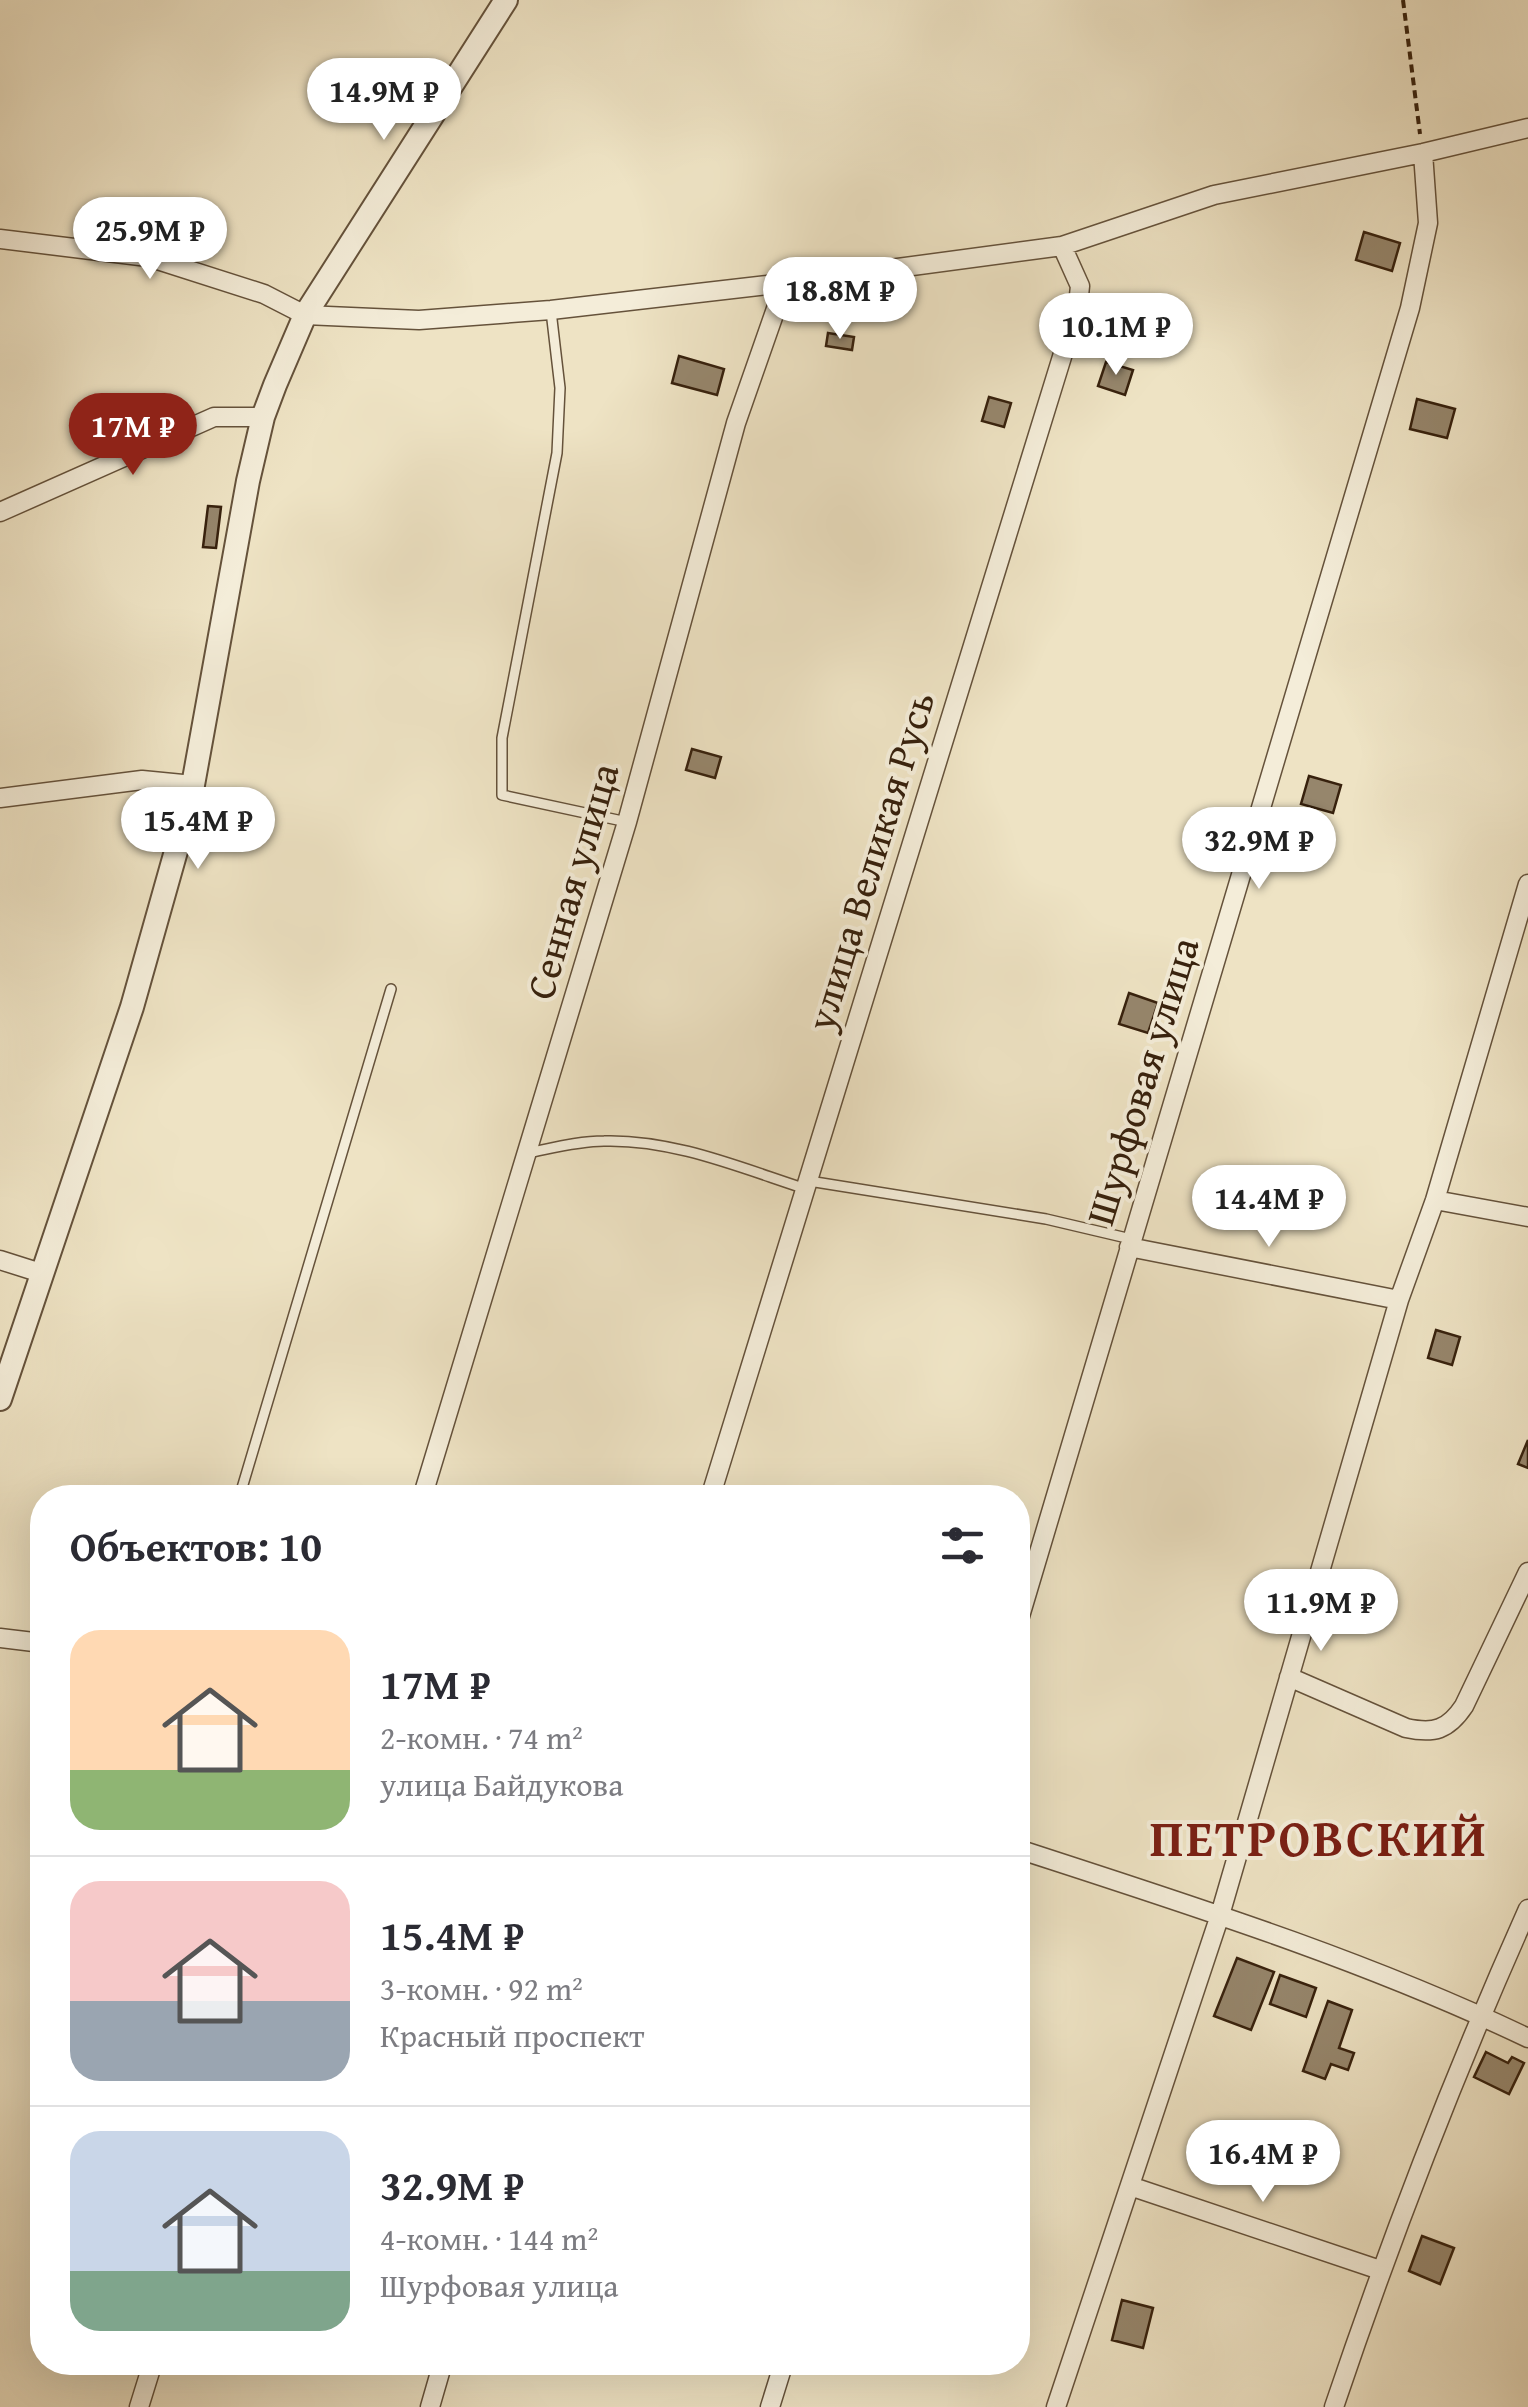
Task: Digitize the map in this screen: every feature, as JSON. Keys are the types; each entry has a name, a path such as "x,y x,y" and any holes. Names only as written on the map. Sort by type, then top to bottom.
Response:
{"street":[{"path":"0,1399 132,1006 193,785 263,418 305,314 506,0"},
{"path":"0,239 148,257 264,294 305,314 419,320 785,284 1062,246 1214,195 1423,154 1528,128"},
{"name":"Шурфовая улица","path":"1030,1582 1410,308 1428,223 1423,154"},
{"name":"улица Великая Русь","path":"714,1485 1078,305 1080,286 1062,246"},
{"name":"Сенная улица","path":"426,1485 627,822 731,441 785,284"},
{"path":"0,512 214,417 263,418"},
{"path":"0,798 142,780 193,785"},
{"path":"1056,2407 1220,1915 1400,1300 1435,1200 1528,884"},
{"path":"1435,1200 1528,1217"},
{"path":"1130,1243 1400,1300"},
{"path":"0,1260 41,1273"},
{"path":"1289,1677 1406,1728 1440,1730 1453,1722 1464,1706 1528,1572"},
{"path":"0,1638 30,1642"},
{"path":"1030,1853 1220,1915 1528,2038"},
{"path":"1334,2407 1380,2270 1480,2016 1528,1909"},
{"path":"1130,2186 1380,2270"},
{"path":"140,2407 149,2375"},
{"path":"430,2407 440,2375"},
{"path":"770,2407 780,2375"}],"lane":[{"path":"550,310 560,388 558,452 502,738 502,794 627,822"},
{"path":"243,1485 390,988"},
{"path":"528,1153 603,1140 649,1143 807,1185 1046,1218 1130,1243"}],"path":[{"path":"1403,0 1423,154"}],"building":[{"path":"1364,232 1400,243 1392,271 1356,260"},
{"path":"828,333 854,337 852,350 826,346"},
{"path":"679,356 724,369 717,395 672,383"},
{"path":"1106,362 1133,370 1125,395 1098,386"},
{"path":"989,397 1011,403 1004,427 982,421"},
{"path":"1417,399 1455,409 1447,438 1410,429"},
{"path":"208,506 221,507 216,548 203,547"},
{"path":"692,749 721,757 715,778 686,770"},
{"path":"1309,776 1341,785 1333,813 1301,804"},
{"path":"1129,993 1158,1003 1148,1033 1119,1024"},
{"path":"1436,1330 1460,1337 1452,1365 1428,1358"},
{"path":"1528,1440 1528,1468 1518,1464"},
{"path":"1237,1958 1274,1972 1251,2030 1214,2016"},
{"path":"1280,1975 1316,1988 1306,2017 1270,2004"},
{"path":"1328,2001 1352,2010 1339,2048 1354,2053 1348,2070 1331,2064 1325,2079 1303,2071"},
{"path":"1486,2052 1508,2063 1512,2057 1524,2063 1509,2094 1474,2077"},
{"path":"1422,2236 1454,2248 1440,2284 1409,2271"},
{"path":"1122,2300 1153,2308 1143,2348 1112,2340"}],"district":[{"name":"ПЕТРОВСКИЙ","path":"1319,1838"}]}
